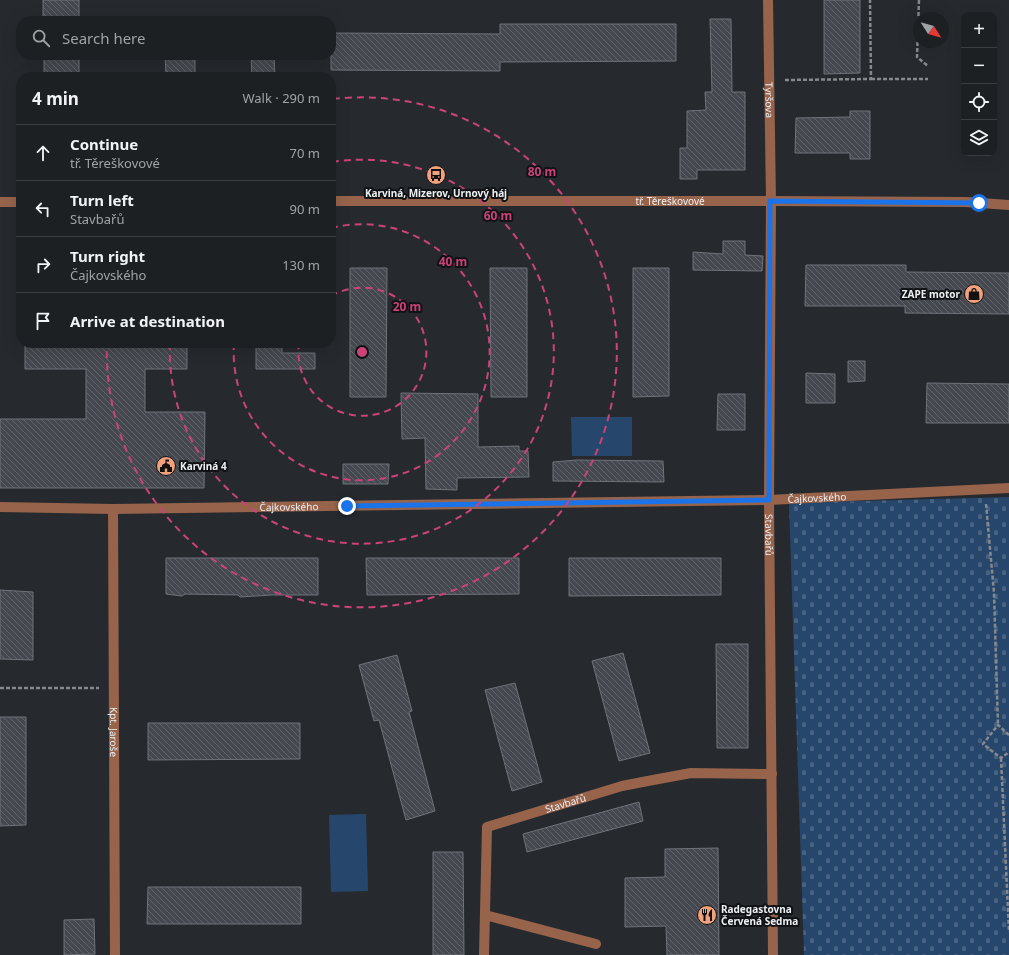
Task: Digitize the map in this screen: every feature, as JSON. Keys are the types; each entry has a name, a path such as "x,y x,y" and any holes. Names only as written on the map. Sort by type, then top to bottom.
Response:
{"street":[{"name":"Tyršova","path":"768,0 770,201"},
{"name":"tř. Těreškovové","path":"336,201 966,202 1009,205"},
{"name":"Stavbařů","path":"770,201 769,500 773,955"},
{"path":"0,202 16,202"},
{"name":"Čajkovského","path":"0,507 113,509 769,500 1009,488"},
{"name":"Kpt. Jaroše","path":"113,509 115,955"},
{"name":"Stavbařů","path":"484,955 487,827 622,786 653,780 691,773 772,774"},
{"path":"485,915 596,944"}],"path":[{"path":"870,0 871,79"},
{"path":"919,0 917,57 928,66"},
{"path":"769,80 928,79"},
{"path":"985,490 994,593 998,725 983,744 1001,758 1009,932"},
{"path":"0,688 114,689"},
{"path":"998,725 1009,735"},
{"path":"1001,758 1009,752"}],"green space":[{"path":"571,417 632,417 632,456 572,456"},
{"path":"1009,497 1009,955 804,955 789,503"},
{"path":"366,814 368,891 331,892 329,815"}],"building":[{"path":"43,0 79,0 79,16 43,16"},
{"path":"824,0 860,0 860,73 824,74"},
{"path":"710,19 731,19 732,92 745,92 745,170 697,170 697,179 680,179 680,148 687,148 687,111 706,110 705,92 712,92"},
{"path":"500,24 676,24 676,61 500,62 500,71 331,70 331,60 336,60 336,33 500,34"},
{"path":"44,60 79,60 79,72 44,72"},
{"path":"165,60 195,60 195,72 166,72"},
{"path":"251,60 274,60 275,72 252,72"},
{"path":"850,111 870,111 870,159 850,159 850,153 795,153 796,118 850,117"},
{"path":"723,241 745,241 745,255 763,256 762,271 693,270 693,252 723,254"},
{"path":"806,265 906,265 906,272 1009,273 1009,314 905,313 905,306 805,306"},
{"path":"350,268 387,268 386,397 350,397"},
{"path":"490,268 527,268 527,397 491,397"},
{"path":"633,268 669,268 669,396 633,397"},
{"path":"25,348 187,348 187,369 145,369 145,412 205,412 204,488 0,488 0,419 86,419 86,369 25,369"},
{"path":"256,348 282,348 282,353 315,353 315,369 256,369"},
{"path":"848,361 865,361 865,381 848,382"},
{"path":"806,373 835,374 835,403 806,403"},
{"path":"927,383 1009,384 1009,423 926,423"},
{"path":"401,393 478,394 478,447 519,446 519,451 528,451 529,477 457,478 457,490 426,489 425,438 402,439"},
{"path":"718,394 745,394 745,430 717,430"},
{"path":"577,460 663,461 664,482 553,481 553,462"},
{"path":"343,464 389,464 388,484 343,484"},
{"path":"166,558 318,558 318,595 271,595 240,597 238,595 185,594 182,596 166,594"},
{"path":"366,558 519,558 519,594 367,595"},
{"path":"569,558 721,558 721,595 569,596"},
{"path":"0,590 33,592 33,660 0,659"},
{"path":"716,644 748,644 748,748 717,748"},
{"path":"623,653 650,753 619,761 592,661"},
{"path":"397,655 412,711 409,712 435,811 406,820 379,720 374,721 359,665"},
{"path":"515,683 542,782 512,791 485,690"},
{"path":"0,717 26,717 26,825 0,826"},
{"path":"148,723 300,723 300,759 148,760"},
{"path":"639,802 643,821 527,852 523,834"},
{"path":"718,848 719,955 667,955 666,926 625,927 625,878 665,877 665,849"},
{"path":"433,852 463,852 464,955 433,955"},
{"path":"148,887 301,887 301,924 147,924"},
{"path":"94,919 95,954 64,955 64,920"}],"place":[{"name":"Karviná, Mizerov, Urnový háj","path":"436,175"},
{"name":"ZAPE motor","path":"974,294"},
{"name":"Karviná 4","path":"166,466"},
{"name":"Radegastovna Červená Sedma","path":"707,915"}],"route":[{"path":"347,506 769,500 770,201 979,203"}]}
